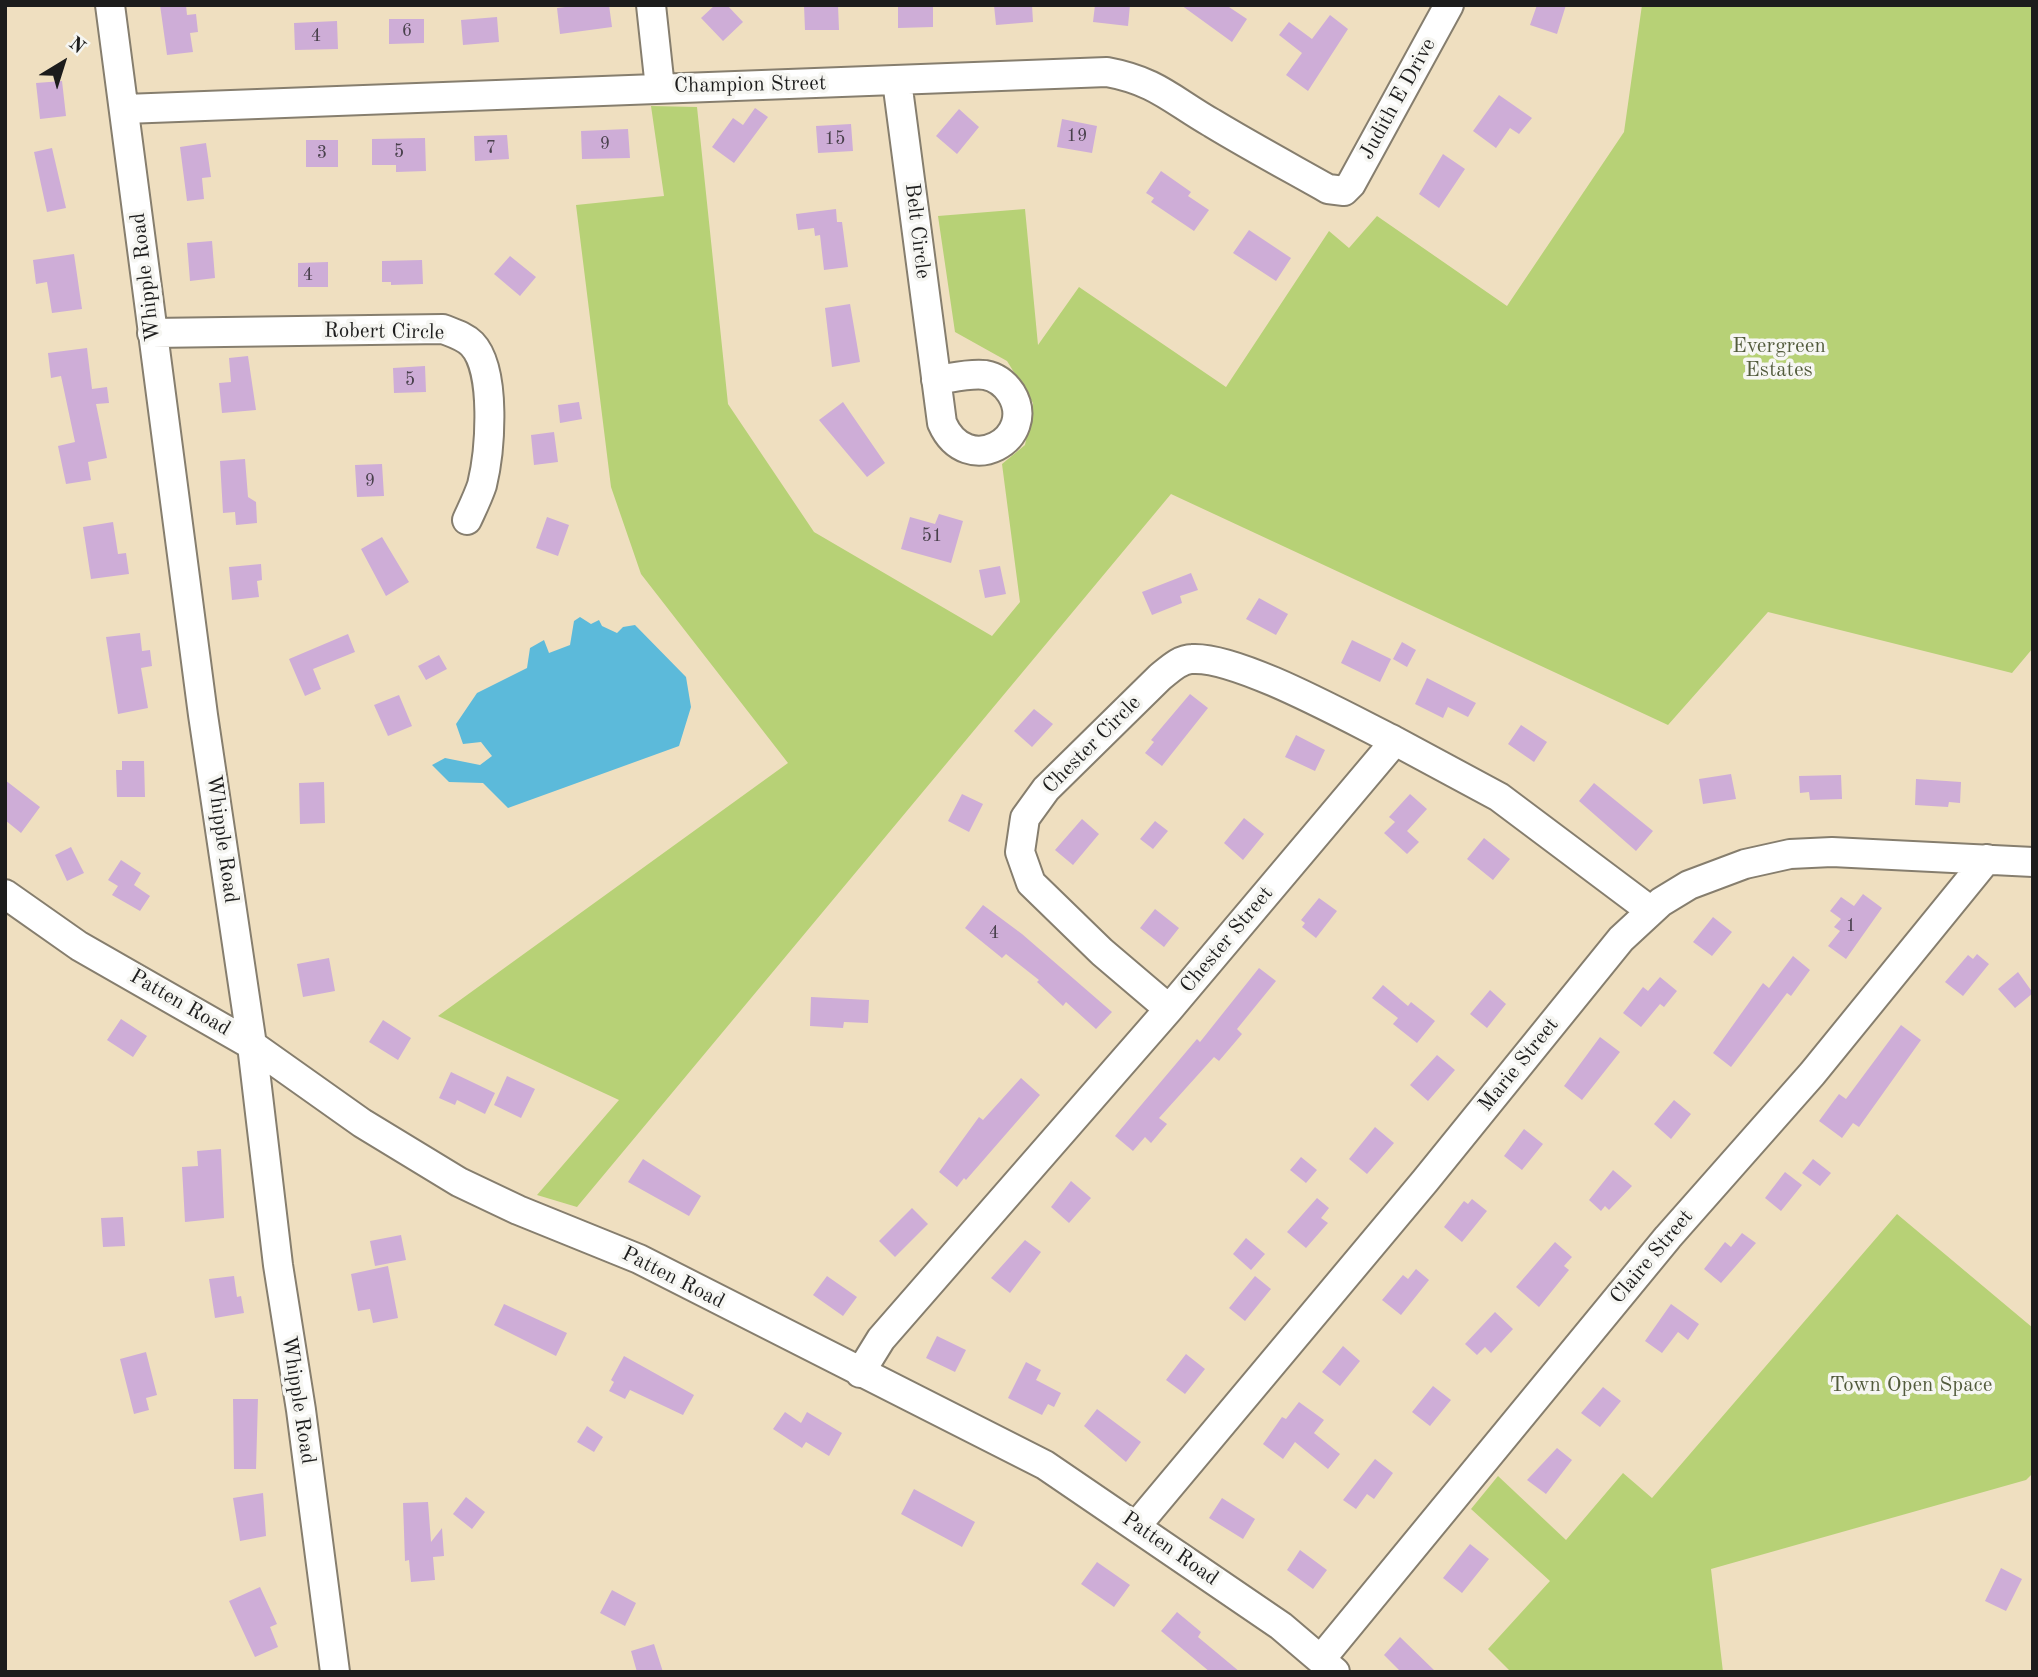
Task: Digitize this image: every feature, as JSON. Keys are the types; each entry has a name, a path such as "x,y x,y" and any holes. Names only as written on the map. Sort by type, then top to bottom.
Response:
{"street":[{"name":"Whipple Road","path":"110,5 152,333 252,1045 278,1265 301,1410 335,1672"},
{"path":"651,5 660,88"},
{"name":"Judith E Drive","path":"1344,191 1351,184 1449,5"},
{"name":"Champion Street","path":"125,109 897,81 1070,71 1107,72 1138,78 1170,94 1208,121 1328,190 1344,191"},
{"name":"Belt Circle","path":"897,81 936,380"},
{"name":"Robert Circle","path":"152,333 443,329 459,335 472,344 481,358 489,418 488,454 481,488 467,520"},
{"name":"Chester Circle","path":"1169,1009 1102,953 1031,883 1020,852 1020,834 1025,818 1046,789 1160,677 1176,664 1193,659 1237,667 1395,741"},
{"path":"1395,741 1499,797 1651,911"},
{"name":"Chester Street","path":"860,1373 881,1339 1169,1009 1395,741"},
{"name":"Marie Street","path":"1137,1525 1426,1181 1621,939 1651,911 1689,885 1745,864 1790,854 1832,852 2033,862"},
{"name":"Claire Street","path":"1328,1665 1668,1237 1812,1074 1987,859"},
{"name":"Patten Road","path":"5,894 79,946 252,1045 362,1123 459,1182 519,1210 639,1259 860,1373 1027,1455 1137,1525 1281,1626 1328,1665"}],"green space":[{"name":"Evergreen Estates","path":"1642,5 2033,5 2033,648 2012,673 1768,612 1668,725 1171,494 577,1207 537,1195 619,1100 438,1016 788,763 641,574 611,487 576,205 664,196 651,106 697,107 728,404 814,532 992,636 1020,602 1002,464 1025,445 1033,403 1007,361 955,332 938,216 1025,209 1038,345 1079,287 1226,387 1329,231 1349,248 1377,216 1507,306 1624,132"},
{"name":"Town Open Space","path":"1897,1214 2033,1328 2033,1473 2026,1480 1711,1569 1723,1672 1511,1672 1488,1649 1550,1581 1471,1509 1498,1476 1566,1540 1623,1473 1652,1498"}],"water":[{"path":"580,617 591,624 599,620 602,626 617,633 623,627 635,625 686,677 691,707 679,746 508,808 483,783 449,782 432,765 445,758 480,765 492,756 481,742 463,744 456,724 477,693 527,668 530,648 544,640 549,653 570,645 574,621"}],"building":[{"path":"160,5 186,5 187,15 196,14 198,32 190,33 193,52 167,55"},
{"path":"609,5 612,27 560,34 557,8"},
{"path":"715,5 727,5 743,22 723,41 701,18"},
{"path":"804,5 838,5 839,30 805,30"},
{"path":"898,5 933,5 933,27 898,28"},
{"path":"994,5 1032,5 1033,22 996,25"},
{"path":"1095,5 1130,5 1128,26 1093,22"},
{"path":"1181,5 1226,5 1247,19 1232,42"},
{"path":"1537,5 1566,5 1557,34 1530,25"},
{"path":"1330,15 1348,29 1308,91 1286,75 1302,53 1279,35 1289,22 1312,39"},
{"path":"497,17 499,42 463,45 461,20"},
{"path":"389,19 424,19 424,43 389,44"},
{"path":"337,21 338,49 295,50 294,23"},
{"path":"62,81 66,116 40,119 36,83"},
{"path":"1499,95 1532,118 1519,134 1510,128 1496,148 1473,131"},
{"path":"755,108 768,117 734,163 712,147 733,118 743,125"},
{"path":"959,109 979,127 957,154 936,136"},
{"path":"1062,119 1097,126 1092,153 1057,147"},
{"path":"851,124 853,151 818,153 816,126"},
{"path":"628,129 630,158 582,159 581,131"},
{"path":"507,135 509,159 475,161 474,136"},
{"path":"425,138 426,171 396,172 396,165 372,165 372,139"},
{"path":"306,140 338,140 338,167 306,167"},
{"path":"206,143 211,177 202,178 204,199 187,201 180,147"},
{"path":"52,148 66,208 47,212 34,152"},
{"path":"1443,154 1465,169 1439,208 1419,194"},
{"path":"1161,171 1191,192 1188,196 1209,210 1194,231 1151,202 1154,198 1146,193"},
{"path":"836,209 837,222 842,222 848,267 824,270 820,235 815,236 814,228 798,230 796,214"},
{"path":"1249,230 1291,258 1276,281 1233,253"},
{"path":"212,241 215,278 190,281 187,243"},
{"path":"74,254 82,309 52,313 47,282 36,284 33,260"},
{"path":"510,256 536,277 520,296 494,274"},
{"path":"422,260 423,284 391,285 391,282 382,282 382,261"},
{"path":"328,262 328,287 298,287 298,263"},
{"path":"850,304 860,362 832,367 825,308"},
{"path":"87,348 92,389 107,387 109,403 96,404 107,458 88,462 91,480 66,484 58,446 75,442 61,376 51,378 48,353"},
{"path":"248,356 256,410 222,413 219,383 231,382 229,358"},
{"path":"425,366 426,392 394,393 393,368"},
{"path":"579,402 582,419 560,423 558,405"},
{"path":"843,402 885,463 867,477 819,420"},
{"path":"554,432 558,462 534,465 531,435"},
{"path":"245,459 248,497 256,502 257,523 236,525 235,512 223,513 220,461"},
{"path":"382,464 384,496 357,497 355,465"},
{"path":"939,514 963,521 951,563 901,549 910,517 935,524"},
{"path":"547,517 569,525 558,556 536,548"},
{"path":"113,522 118,554 126,553 129,574 91,579 83,527"},
{"path":"382,537 409,582 386,596 361,549"},
{"path":"261,564 262,580 257,581 259,597 232,600 229,567"},
{"path":"1000,566 1006,594 985,598 979,570"},
{"path":"1191,573 1198,590 1180,596 1182,603 1152,615 1142,592"},
{"path":"1259,598 1288,614 1276,635 1246,619"},
{"path":"140,633 142,651 150,650 152,666 141,668 148,708 118,714 106,637"},
{"path":"348,634 355,652 313,669 321,689 305,696 289,659"},
{"path":"1352,640 1391,659 1380,682 1341,663"},
{"path":"1402,642 1416,650 1407,667 1393,659"},
{"path":"439,655 447,669 426,680 418,666"},
{"path":"1427,678 1476,703 1468,717 1448,707 1443,718 1415,704"},
{"path":"1190,694 1208,708 1162,766 1145,753 1154,742 1151,740"},
{"path":"399,695 412,726 388,736 374,705"},
{"path":"1034,709 1053,724 1032,747 1014,731"},
{"path":"1521,725 1547,742 1534,762 1508,744"},
{"path":"1296,735 1325,750 1315,771 1285,757"},
{"path":"122,761 144,761 145,797 117,797 116,770 122,770"},
{"path":"1731,774 1736,799 1703,804 1699,779"},
{"path":"1841,775 1842,799 1810,800 1809,792 1800,793 1799,776"},
{"path":"1916,779 1961,782 1960,803 1949,802 1948,807 1915,805"},
{"path":"5,780 40,807 21,833 5,820"},
{"path":"324,782 325,823 300,824 299,783"},
{"path":"1594,783 1653,831 1636,851 1579,801"},
{"path":"962,794 983,804 969,832 948,821"},
{"path":"1410,794 1427,809 1407,831 1419,842 1407,854 1384,833 1395,822 1389,817"},
{"path":"1244,818 1264,834 1243,860 1224,843"},
{"path":"1082,819 1099,834 1073,865 1055,850"},
{"path":"1155,821 1168,831 1153,849 1140,839"},
{"path":"1484,838 1510,859 1493,880 1467,859"},
{"path":"71,847 84,873 67,881 55,855"},
{"path":"121,860 141,873 134,885 150,896 140,911 112,895 118,886 108,880"},
{"path":"1863,894 1882,908 1846,959 1828,946 1840,931 1834,927 1841,919 1830,911 1841,897 1854,906"},
{"path":"1319,898 1337,911 1316,938 1302,927 1305,923 1301,920"},
{"path":"983,905 1022,934 1112,1012 1096,1029 1066,1002 1063,1006 1037,982 1039,980 1006,954 1002,958 965,928"},
{"path":"1155,909 1179,928 1164,947 1140,928"},
{"path":"1713,917 1732,932 1712,956 1693,942"},
{"path":"1977,954 1989,964 1963,996 1945,982 1968,955 1973,959"},
{"path":"1793,956 1810,970 1791,996 1787,993 1731,1067 1713,1053 1763,983 1769,988"},
{"path":"329,958 335,991 303,997 297,964"},
{"path":"1259,968 1276,981 1237,1029 1242,1034 1219,1061 1214,1057 1159,1118 1167,1124 1151,1143 1145,1137 1133,1151 1115,1136 1197,1039 1200,1042"},
{"path":"2018,972 2033,993 2015,1008 1998,989"},
{"path":"1660,977 1677,991 1664,1007 1660,1004 1641,1027 1623,1013 1643,987 1648,991"},
{"path":"1383,985 1408,1006 1411,1002 1435,1021 1417,1043 1393,1024 1398,1018 1372,998"},
{"path":"1490,990 1506,1004 1487,1028 1470,1014"},
{"path":"811,997 869,1000 868,1023 844,1022 843,1028 810,1026"},
{"path":"121,1019 147,1036 133,1057 107,1040"},
{"path":"383,1020 411,1038 398,1060 369,1042"},
{"path":"1901,1025 1921,1040 1859,1127 1853,1123 1842,1138 1819,1121 1839,1094 1846,1099"},
{"path":"1600,1037 1620,1052 1582,1100 1564,1086"},
{"path":"1437,1055 1455,1070 1428,1101 1410,1085"},
{"path":"451,1072 495,1093 485,1114 457,1100 455,1105 439,1098"},
{"path":"507,1076 535,1089 521,1118 494,1105"},
{"path":"1021,1078 1040,1095 957,1187 939,1172 979,1117 983,1120"},
{"path":"1674,1100 1691,1114 1671,1139 1654,1124"},
{"path":"1375,1127 1394,1143 1367,1174 1349,1159"},
{"path":"1524,1129 1543,1144 1522,1170 1504,1156"},
{"path":"221,1149 224,1218 185,1222 182,1167 198,1166 197,1151"},
{"path":"1301,1157 1317,1170 1306,1183 1290,1170"},
{"path":"643,1159 701,1196 689,1216 628,1182"},
{"path":"1813,1159 1831,1173 1820,1186 1802,1173"},
{"path":"1613,1170 1632,1186 1609,1210 1605,1206 1601,1211 1589,1200"},
{"path":"1785,1172 1802,1185 1781,1211 1765,1198"},
{"path":"1071,1181 1091,1198 1069,1223 1051,1207"},
{"path":"1317,1198 1329,1208 1321,1218 1328,1223 1306,1248 1287,1232"},
{"path":"1472,1199 1487,1211 1462,1242 1444,1227 1464,1201 1468,1204"},
{"path":"912,1208 928,1224 895,1257 879,1241"},
{"path":"123,1217 125,1246 103,1247 101,1218"},
{"path":"1742,1233 1756,1243 1721,1283 1704,1269 1725,1242 1731,1247"},
{"path":"401,1235 406,1260 375,1266 370,1241"},
{"path":"1246,1238 1265,1254 1251,1270 1233,1254"},
{"path":"1025,1240 1041,1252 1010,1293 991,1278"},
{"path":"1555,1242 1572,1257 1564,1266 1569,1270 1539,1307 1516,1287"},
{"path":"388,1266 398,1318 373,1323 370,1309 358,1311 351,1274"},
{"path":"1416,1269 1429,1280 1401,1315 1382,1300 1403,1275 1408,1279"},
{"path":"234,1276 237,1297 241,1296 244,1313 215,1318 209,1279"},
{"path":"827,1276 857,1297 843,1316 813,1295"},
{"path":"1255,1276 1271,1289 1245,1321 1229,1308"},
{"path":"504,1304 567,1333 556,1356 494,1325"},
{"path":"1671,1304 1699,1324 1688,1340 1678,1332 1662,1353 1645,1341"},
{"path":"1495,1312 1513,1329 1491,1353 1485,1347 1477,1355 1465,1344"},
{"path":"937,1336 966,1350 955,1372 926,1358"},
{"path":"1343,1346 1360,1361 1340,1386 1322,1372"},
{"path":"146,1352 157,1395 146,1398 149,1410 134,1414 120,1359"},
{"path":"1186,1354 1205,1369 1185,1394 1166,1380"},
{"path":"624,1356 694,1395 683,1415 630,1390 625,1399 609,1391 614,1382 611,1380"},
{"path":"1026,1362 1041,1370 1036,1380 1061,1393 1054,1407 1048,1404 1042,1415 1008,1398"},
{"path":"1433,1386 1451,1400 1430,1426 1412,1412"},
{"path":"1603,1387 1621,1401 1600,1427 1581,1413"},
{"path":"233,1399 258,1399 256,1469 234,1469"},
{"path":"1299,1402 1324,1420 1314,1433 1340,1454 1328,1469 1295,1442 1283,1459 1263,1444 1282,1417 1286,1419"},
{"path":"1097,1409 1141,1442 1126,1462 1084,1426"},
{"path":"785,1412 801,1423 807,1412 842,1433 829,1456 806,1442 802,1448 773,1429"},
{"path":"587,1426 603,1437 594,1452 577,1442"},
{"path":"1557,1448 1572,1460 1546,1494 1527,1480"},
{"path":"1375,1459 1393,1473 1374,1499 1367,1494 1356,1509 1343,1500"},
{"path":"914,1489 975,1522 962,1547 901,1514"},
{"path":"263,1493 266,1536 240,1541 233,1498"},
{"path":"466,1497 485,1512 472,1529 453,1514"},
{"path":"1222,1498 1255,1519 1243,1539 1209,1518"},
{"path":"428,1502 431,1542 442,1528 444,1556 433,1557 435,1580 411,1582 409,1560 405,1561 403,1503"},
{"path":"1470,1544 1489,1559 1462,1593 1443,1578"},
{"path":"1300,1550 1327,1570 1313,1589 1287,1570"},
{"path":"1097,1562 1130,1585 1114,1607 1081,1584"},
{"path":"2001,1568 2022,1579 2006,1611 1985,1601"},
{"path":"260,1587 277,1624 270,1627 278,1647 255,1657 229,1601"},
{"path":"612,1590 636,1603 625,1626 600,1613"},
{"path":"1177,1612 1201,1632 1198,1637 1240,1672 1210,1672 1161,1631"},
{"path":"1400,1637 1436,1672 1401,1672 1384,1655"},
{"path":"654,1644 663,1672 637,1672 631,1651"}]}
